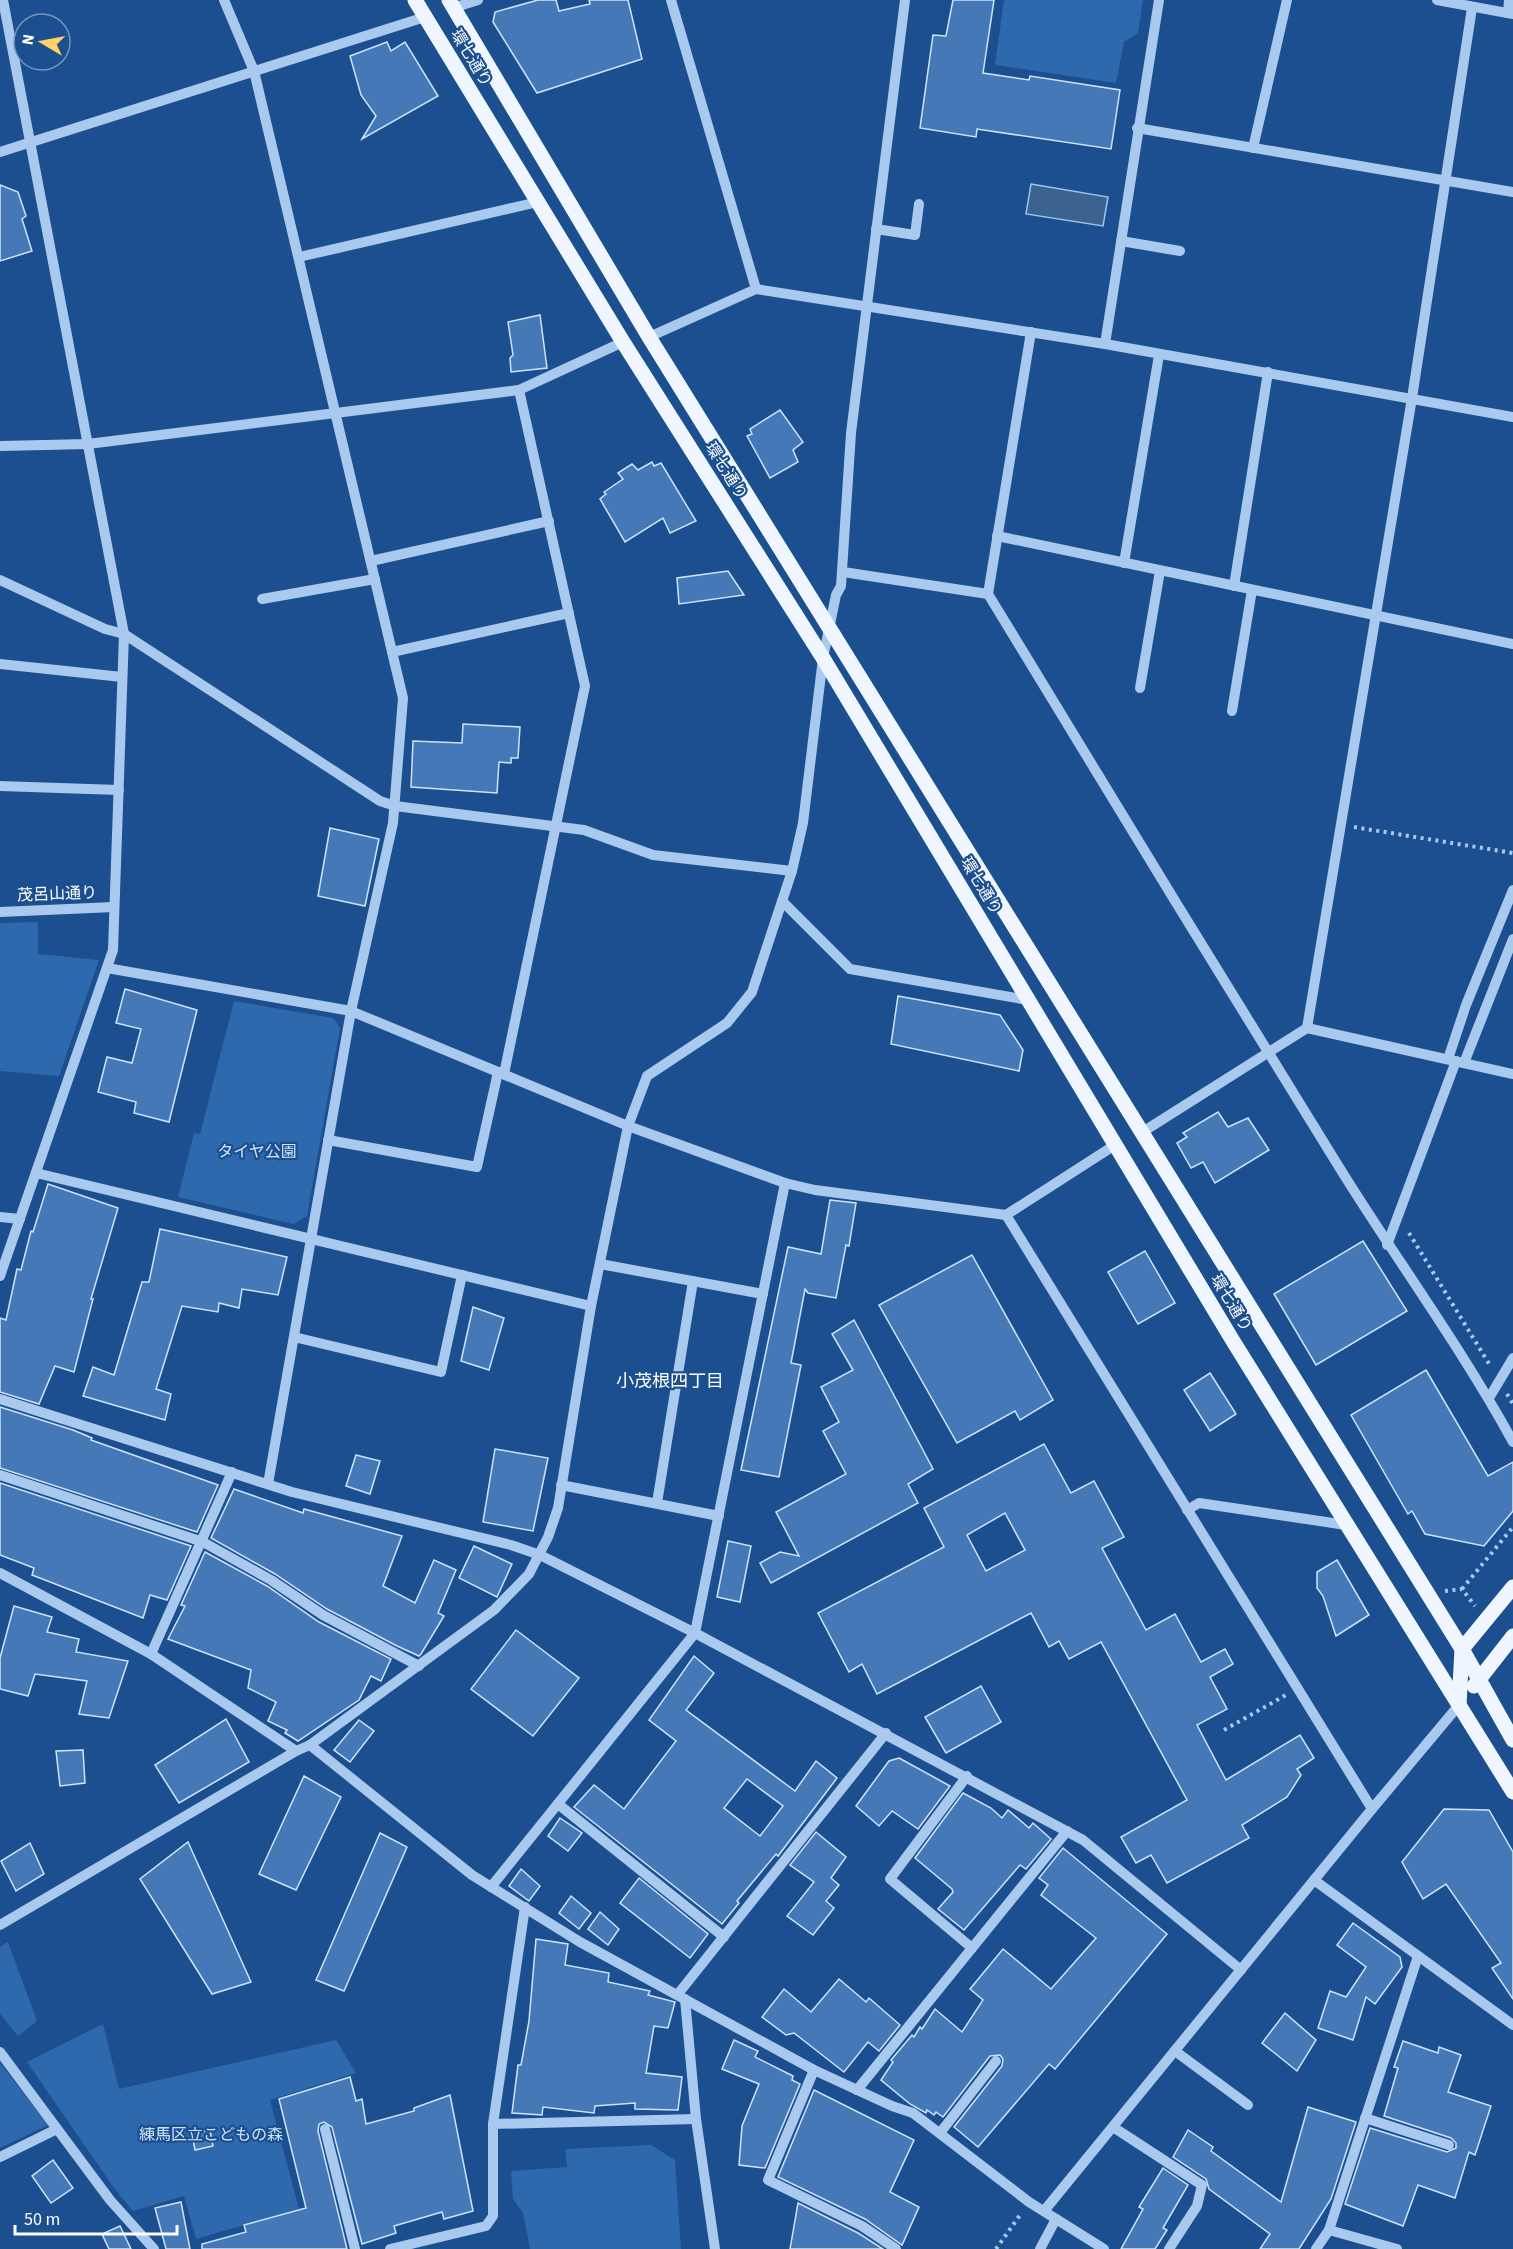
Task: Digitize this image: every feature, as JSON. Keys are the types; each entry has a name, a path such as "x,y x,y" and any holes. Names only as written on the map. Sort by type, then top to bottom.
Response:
{"main road":[{"name":"環七通り","path":"415,0 623,342 824,658 1346,1526 1513,1792"},
{"name":"環七通り","path":"451,4 650,337 1462,1649 1513,1740"},
{"path":"1460,1705 1462,1649 1513,1587"},
{"path":"1460,1705 1513,1636"}],"street":[{"path":"0,1276 113,950 124,634 3,0"},
{"path":"224,0 254,71 403,698 395,806 351,1011 268,1484"},
{"path":"451,4 478,0"},
{"path":"671,0 756,289"},
{"path":"0,1925 296,1751 310,1745 419,1666 513,1593 529,1574 540,1555 558,1508 591,1306 628,1126 647,1076 727,1023 752,992 792,871 811,768 824,658 843,572 851,433 905,0"},
{"path":"1105,344 1137,128 1159,0"},
{"path":"1253,148 1287,0"},
{"path":"1437,0 1510,14 1509,0"},
{"path":"1307,1028 1412,399 1472,8"},
{"path":"0,152 425,17"},
{"path":"1137,128 1513,192"},
{"path":"299,257 538,202"},
{"path":"876,229 915,235 919,204"},
{"path":"1121,241 1180,252"},
{"path":"650,337 756,289 1105,344 1513,417"},
{"path":"1031,332 988,594 1268,1053 1388,1245 1489,1398 1513,1442"},
{"path":"0,446 88,444 519,390 623,342"},
{"path":"1124,563 1159,355"},
{"path":"1234,586 1268,372"},
{"path":"328,1140 477,1167 501,1073 585,686 519,390"},
{"path":"371,561 549,521"},
{"path":"997,536 1513,644"},
{"path":"1140,688 1160,571"},
{"path":"843,572 988,594"},
{"path":"262,599 375,579"},
{"path":"0,580 105,629 124,634 380,801 395,806 584,830 653,855 792,871"},
{"path":"1232,711 1252,590"},
{"path":"392,652 569,613"},
{"path":"0,664 122,677"},
{"path":"0,786 119,790"},
{"path":"1456,1061 1466,1005 1513,890"},
{"path":"782,901 850,969 1028,1000"},
{"name":"茂呂山通り","path":"0,912 114,907"},
{"path":"1388,1245 1397,1215 1456,1061 1513,939"},
{"path":"107,968 351,1011 628,1126 785,1183 815,1190 1006,1215 1115,1145"},
{"path":"1141,1133 1307,1028 1513,1074"},
{"path":"36,1173 591,1306"},
{"path":"491,1887 695,1633 785,1183"},
{"path":"1006,1215 1372,1809"},
{"path":"0,1217 20,1219"},
{"path":"600,1264 763,1294"},
{"path":"294,1337 441,1372 462,1275"},
{"path":"657,1503 693,1281"},
{"path":"1489,1398 1513,1358"},
{"path":"0,1399 292,1492 511,1545 540,1555 886,1733 1083,1840 1241,1970"},
{"path":"152,1654 232,1472"},
{"path":"0,1475 203,1542 271,1580 323,1615 419,1666"},
{"path":"561,1485 719,1516"},
{"path":"1187,1510 1199,1503 1346,1526"},
{"path":"0,1573 152,1654 296,1751"},
{"path":"1044,2211 1372,1809 1460,1705"},
{"path":"715,2249 696,2119 682,1996 724,1937 886,1733"},
{"path":"310,1745 472,1875 580,1942 814,2070 913,2113 1029,2202 1104,2249"},
{"path":"967,1776 890,1879 972,1948"},
{"path":"558,1804 724,1937"},
{"path":"857,2090 1067,1831"},
{"path":"1314,1880 1513,2025"},
{"path":"390,2249 486,2226 493,2216 493,2124 525,1907"},
{"path":"1316,2249 1329,2230 1418,1956"},
{"path":"1175,2051 1248,2105"},
{"path":"0,2052 110,2200 154,2249"},
{"path":"940,2133 996,2061"},
{"path":"814,2070 768,2180 862,2226 896,2249"},
{"path":"1365,2118 1449,2145"},
{"path":"493,2124 696,2119"},
{"path":"1113,2127 1202,2185 1197,2206 1169,2249"},
{"path":"0,2157 57,2129"},
{"path":"325,2129 355,2249"},
{"path":"1040,2249 1056,2219"},
{"path":"1329,2230 1397,2249"}],"path":[{"path":"1342,825 1513,853"},
{"path":"1397,1215 1513,1404"},
{"path":"1441,1592 1462,1588 1513,1527"},
{"path":"1462,1588 1475,1606"},
{"path":"1224,1730 1294,1690"},
{"path":"996,2249 1029,2202"}],"green space":[{"path":"1004,0 1143,0 1138,33 1124,42 1116,83 995,65"},
{"path":"38,922 38,954 99,960 59,1076 0,1071 0,923"},
{"name":"タイヤ公園","path":"234,1001 333,1018 340,1028 307,1216 294,1224 178,1197 194,1133 200,1134"},
{"path":"8,1942 37,2021 18,2036 0,2014 0,1947"},
{"name":"練馬区立こどもの森","path":"103,2024 119,2089 336,2040 356,2073 270,2100 299,2209 196,2239 184,2196 133,2211 114,2188 27,2062"},
{"path":"0,2063 48,2125 0,2148"},
{"path":"651,2145 675,2160 681,2249 530,2249 523,2213 513,2199 511,2171 567,2167 565,2149"}],"shaded area":[{"path":"1031,184 1108,197 1103,226 1026,214"}],"building":[{"path":"538,0 556,0 559,11 590,4 589,0 628,0 642,59 537,93 493,22 495,12"},
{"path":"953,0 994,0 983,73 1029,80 1030,76 1120,90 1111,149 977,129 976,137 920,128 933,35 946,36"},
{"path":"387,42 391,51 405,42 438,96 362,139 376,116 361,95 350,56"},
{"path":"0,185 18,192 26,216 22,219 32,251 0,261"},
{"path":"540,315 547,368 511,372 510,358 513,355 508,322"},
{"path":"780,410 803,442 793,450 798,462 770,478 747,436 752,434 750,429"},
{"path":"652,462 654,466 661,463 696,521 670,533 663,518 625,542 600,499 606,494 604,492 623,479 618,473 632,464 638,470"},
{"path":"728,571 744,595 679,604 677,578"},
{"path":"463,724 520,727 518,758 511,758 511,763 499,762 497,793 411,787 413,741 462,743"},
{"path":"330,828 379,839 365,906 318,896"},
{"path":"125,989 197,1010 169,1122 134,1113 136,1102 98,1092 107,1057 132,1063 141,1029 116,1023"},
{"path":"898,996 1000,1015 1023,1050 1019,1071 891,1044"},
{"path":"1218,1112 1228,1127 1248,1118 1269,1150 1215,1183 1203,1162 1191,1168 1177,1143 1187,1137 1183,1133"},
{"path":"48,1184 118,1208 91,1299 93,1299 74,1372 55,1366 39,1404 0,1392 0,1318 6,1320 17,1269 21,1270 31,1231 33,1232"},
{"path":"830,1200 856,1203 849,1246 846,1245 836,1298 808,1293 805,1289 791,1363 801,1365 779,1477 741,1470 788,1247 821,1254"},
{"path":"160,1229 287,1257 278,1295 242,1289 239,1308 219,1303 218,1312 182,1306 156,1389 171,1394 165,1420 83,1396 93,1367 114,1375 142,1282 149,1282"},
{"path":"1363,1241 1407,1311 1316,1365 1274,1294"},
{"path":"1145,1251 1175,1303 1138,1324 1108,1272"},
{"path":"972,1255 1053,1400 1020,1420 1015,1411 957,1443 879,1305"},
{"path":"473,1307 504,1318 489,1370 461,1361"},
{"path":"854,1320 933,1469 908,1484 918,1503 771,1583 760,1563 780,1552 799,1556 776,1512 846,1474 823,1431 839,1422 821,1387 853,1370 832,1334"},
{"path":"1426,1370 1488,1476 1513,1462 1513,1511 1484,1546 1425,1534 1412,1511 1408,1514 1351,1415"},
{"path":"1210,1373 1236,1414 1210,1431 1184,1390"},
{"path":"0,1407 73,1430 92,1438 91,1440 218,1485 197,1532 0,1468"},
{"path":"1044,1444 1071,1493 1094,1481 1124,1537 1102,1548 1146,1630 1175,1614 1201,1662 1225,1649 1233,1664 1210,1677 1227,1709 1197,1725 1226,1780 1300,1735 1314,1758 1297,1769 1301,1775 1287,1797 1242,1825 1249,1838 1167,1883 1151,1855 1136,1863 1121,1837 1187,1800 1101,1642 1069,1659 1059,1641 1049,1647 1031,1613 877,1694 862,1664 849,1672 818,1613 944,1547 924,1508","holes":["1005,1513 1025,1550 986,1571 967,1535"]},
{"path":"495,1449 548,1458 533,1531 483,1522"},
{"path":"356,1455 380,1461 370,1494 346,1486"},
{"path":"0,1483 191,1546 167,1600 150,1595 143,1618 32,1575 34,1568 0,1555"},
{"path":"234,1489 303,1513 304,1509 402,1536 383,1586 415,1603 434,1560 456,1570 438,1613 444,1616 421,1654 419,1656 397,1646 327,1609 275,1574 211,1538"},
{"path":"728,1541 751,1546 740,1602 717,1597"},
{"path":"474,1546 512,1564 497,1597 459,1578"},
{"path":"205,1552 267,1586 319,1622 391,1659 381,1681 371,1676 359,1700 298,1741 285,1733 287,1730 268,1721 276,1702 248,1688 251,1670 168,1639 185,1606 181,1605"},
{"path":"1337,1560 1369,1615 1336,1636 1323,1596 1317,1588 1317,1572"},
{"path":"14,1606 52,1617 47,1632 79,1639 76,1652 128,1661 109,1718 79,1714 87,1681 35,1674 28,1696 0,1689 0,1658"},
{"path":"516,1630 579,1678 533,1736 471,1689"},
{"path":"694,1656 714,1673 686,1710 795,1791 816,1761 837,1778 778,1856 776,1854 737,1901 739,1903 722,1924 574,1807 594,1785 624,1809 676,1741 649,1720","holes":["747,1779 783,1806 760,1836 724,1808"]},
{"path":"981,1686 1001,1722 946,1753 925,1717"},
{"path":"226,1719 249,1762 179,1803 155,1765"},
{"path":"359,1720 374,1731 350,1762 334,1750"},
{"path":"83,1750 85,1783 60,1786 56,1751"},
{"path":"899,1758 950,1786 918,1829 892,1811 879,1826 856,1806 889,1761"},
{"path":"304,1776 341,1797 296,1890 259,1874"},
{"path":"963,1793 991,1808 1002,1818 1008,1810 1029,1828 1033,1823 1051,1839 1026,1869 1020,1865 964,1930 938,1909 953,1892 952,1889 915,1858"},
{"path":"1444,1809 1489,1810 1513,1852 1513,1999 1492,1968 1501,1963 1446,1884 1423,1899 1402,1862"},
{"path":"560,1818 582,1833 568,1851 548,1836"},
{"path":"816,1832 846,1857 831,1878 839,1885 826,1901 834,1908 813,1935 787,1916 814,1882 790,1865"},
{"path":"380,1833 407,1847 344,1991 316,1980"},
{"path":"188,1842 251,1982 212,1994 140,1879"},
{"path":"30,1843 44,1874 16,1891 1,1861"},
{"path":"1063,1848 1167,1934 1055,2069 1049,2064 978,2147 954,2127 1002,2066 1003,2059 1000,2055 990,2056 943,2117 936,2112 934,2115 927,2110 926,2113 910,2104 881,2080 893,2062 891,2060 912,2035 914,2037 920,2027 922,2029 935,2009 962,2032 983,2000 970,1989 1003,1949 1051,1989 1096,1938 1041,1895 1048,1885 1039,1878"},
{"path":"521,1869 540,1886 529,1901 509,1886"},
{"path":"639,1878 708,1934 690,1958 620,1903"},
{"path":"571,1896 591,1913 579,1929 559,1913"},
{"path":"600,1912 619,1929 608,1945 588,1929"},
{"path":"1353,1923 1400,1957 1402,1967 1375,2004 1366,1997 1353,2040 1318,2028 1330,1991 1346,1997 1366,1967 1337,1945"},
{"path":"536,1939 568,1944 565,1965 609,1973 608,1982 650,1991 648,1995 675,2002 668,2028 654,2026 646,2073 682,2077 678,2110 635,2109 635,2103 595,2106 594,2113 543,2107 542,2115 512,2113 518,2065 521,2065 529,2021"},
{"path":"839,1979 866,2002 869,1998 900,2025 879,2051 868,2042 844,2072 794,2033 786,2035 762,2017 784,1989 811,2012"},
{"path":"1285,2013 1316,2040 1297,2071 1262,2043"},
{"path":"734,2040 758,2051 755,2057 793,2076 792,2080 800,2084 765,2168 739,2165 742,2126 759,2084 722,2069"},
{"path":"1403,2041 1438,2053 1439,2047 1461,2055 1448,2092 1491,2106 1475,2155 1469,2152 1455,2198 1418,2185 1403,2226 1345,2204 1370,2128 1447,2152 1456,2148 1456,2143 1451,2138 1384,2116 1398,2068 1394,2067"},
{"path":"350,2077 356,2101 362,2099 366,2124 414,2111 414,2108 450,2095 473,2211 444,2219 442,2212 394,2226 396,2233 362,2244 332,2127 324,2122 319,2124 318,2131 347,2249 202,2249 202,2244 246,2232 244,2225 306,2208 279,2099"},
{"path":"814,2090 914,2140 890,2192 919,2207 902,2245 865,2219 778,2177"},
{"path":"1308,2107 1356,2122 1331,2199 1299,2249 1260,2249 1270,2234 1209,2189 1206,2179 1173,2157 1188,2130 1213,2147 1211,2151 1281,2202"},
{"path":"210,2130 213,2146 195,2150 192,2133"},
{"path":"53,2160 73,2188 51,2203 32,2176"},
{"path":"1163,2168 1188,2185 1163,2228 1167,2230 1155,2249 1121,2249 1143,2209 1139,2207"},
{"path":"181,2202 190,2249 166,2249 155,2208"},
{"path":"798,2203 858,2233 883,2249 790,2249"},
{"path":"120,2226 131,2249 109,2249 102,2234"}],"district":[{"name":"小茂根四丁目","path":"670,1381"}]}
